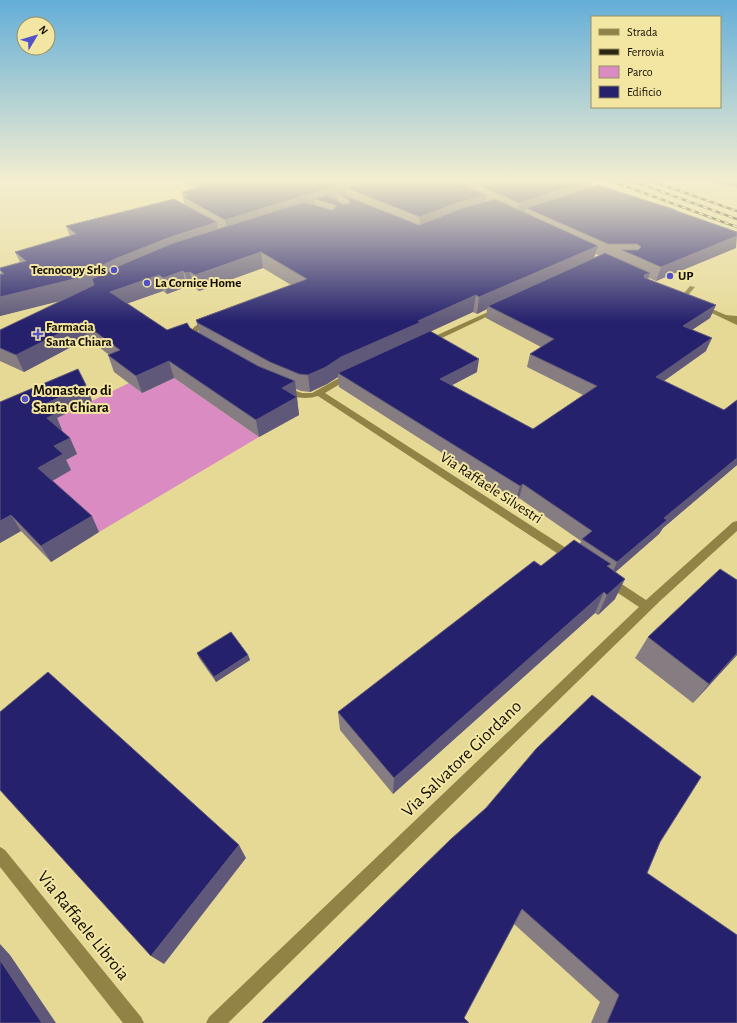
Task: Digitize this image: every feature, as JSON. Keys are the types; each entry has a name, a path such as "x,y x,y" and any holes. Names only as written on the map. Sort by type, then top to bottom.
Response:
{"street":[{"path":"682,298 692,287"},
{"path":"676,295 690,301"},
{"path":"697,304 737,323"},
{"path":"415,347 506,306"},
{"path":"725,317 737,318"},
{"path":"203,323 196,328 193,334 198,342 204,345"},
{"path":"279,387 302,396 312,396 359,372"},
{"name":"Via Raffaele Silvestri","path":"319,393 582,564"},
{"name":"Via Salvatore Giordano","path":"215,1023 648,607 737,525"},
{"path":"602,577 648,607"},
{"name":"Via Raffaele Libroia","path":"0,855 135,1023"}],"green space":[{"path":"174,378 259,437 99,532 66,502 35,477 77,454 53,420 129,383 142,393"}],"building":[{"path":"67,227 202,227 168,238 115,259 74,279 0,297 0,274 4,274 0,268 26,261 15,252 76,234"},
{"path":"225,227 556,227 598,246 479,297 476,295 418,321 421,322 341,357 326,367 308,375 299,374 270,362 198,323 196,320 307,279 261,252 195,275 190,272 185,273 183,271 163,278 159,275 110,292 167,330 187,323 190,328 258,366 295,381 282,388 297,397 256,420 169,361 136,376 108,355 120,350 82,322 16,355 0,348 0,330 94,285 92,279 173,243"},
{"path":"569,227 722,227 737,232 737,236 661,267 622,250 638,250 641,247 637,244 608,244"},
{"path":"605,253 650,273 644,275 645,278 716,305 683,326 712,338 656,377 724,410 737,400 737,458 664,518 667,520 617,562 582,539 592,531 523,484 520,486 338,373 430,331 479,359 440,379 533,429 597,386 530,354 554,339 488,306"},
{"path":"78,369 86,385 45,404 55,414 47,418 70,438 54,446 63,454 38,468 92,516 41,546 11,515 0,521 0,402"},
{"path":"574,540 611,564 607,566 625,579 607,595 604,592 394,778 338,712 534,561 541,566"},
{"path":"720,569 737,580 737,653 709,684 648,637"},
{"path":"231,632 248,655 214,677 197,653"},
{"path":"48,672 239,845 151,956 0,790 0,712"},
{"path":"592,695 701,777 660,842 647,873 737,935 737,1023 607,1023 619,995 522,909 464,1018 469,1023 262,1023 451,839 486,808 536,749"},
{"path":"0,960 42,1023 0,1023"}],"place":[{"name":"Tecnocopy Srls","path":"114,270"},
{"name":"UP","path":"670,276"},
{"name":"La Cornice Home","path":"147,283"},
{"name":"Farmacia Santa Chiara","path":"38,334"},
{"name":"Monastero di Santa Chiara","path":"25,399"}]}
